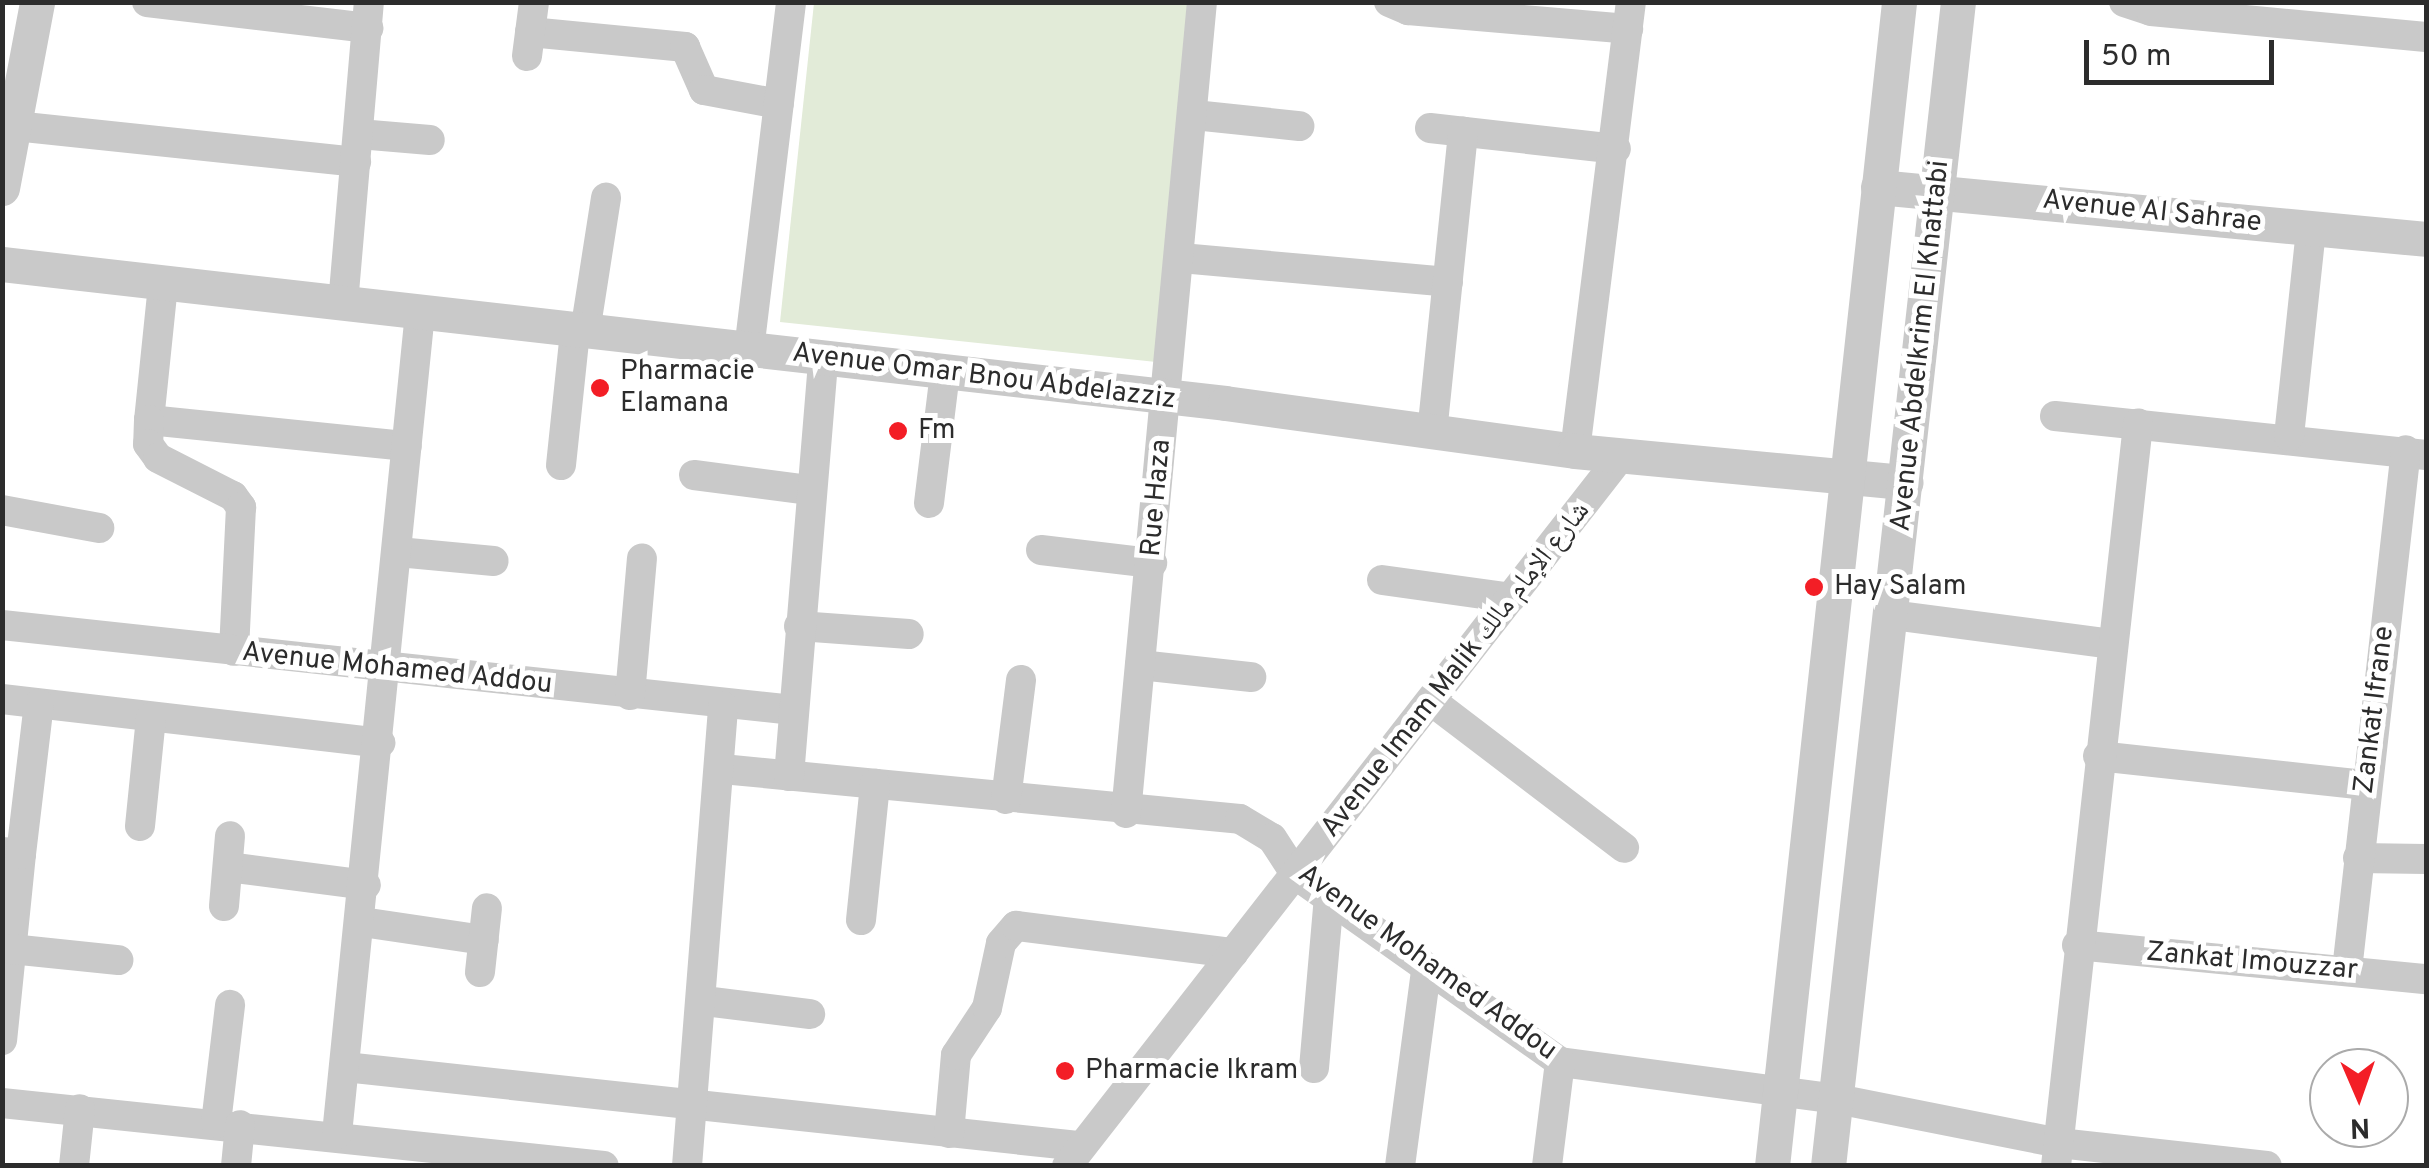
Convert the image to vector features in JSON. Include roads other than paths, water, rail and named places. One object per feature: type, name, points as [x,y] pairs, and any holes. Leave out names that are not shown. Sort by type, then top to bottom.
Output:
[{"type":"street","points":[[2,188],[16,126],[12,87],[37,2]]},
{"type":"street","points":[[148,2],[368,15],[343,304]]},
{"type":"street","points":[[749,350],[791,2]]},
{"type":"street","name":"Rue Haza","points":[[1126,813],[1202,2]]},
{"type":"street","points":[[1389,2],[1408,10],[1629,16],[1616,149],[1576,451]]},
{"type":"street","points":[[1772,1166],[1898,2]]},
{"type":"street","name":"Avenue Abdelkrim El Khattabi","points":[[1828,1166],[1958,2]]},
{"type":"street","points":[[2138,7],[2326,14],[2426,38]]},
{"type":"street","points":[[530,30],[686,47],[704,90],[779,104]]},
{"type":"street","points":[[1194,116],[1299,126]]},
{"type":"street","points":[[16,126],[357,148],[430,140]]},
{"type":"street","points":[[1430,128],[1616,149]]},
{"type":"street","points":[[1432,433],[1463,132]]},
{"type":"street","name":"Avenue Al Sahrae","points":[[1878,187],[2426,237]]},
{"type":"street","points":[[562,465],[580,332],[606,198]]},
{"type":"street","points":[[2288,436],[2311,229]]},
{"type":"street","points":[[1180,258],[1448,282]]},
{"type":"street","name":"Avenue Omar Bnou Abdelazziz","points":[[2,264],[1165,398],[1576,451],[1906,482]]},
{"type":"street","points":[[163,285],[148,444],[158,458],[233,496],[241,507],[234,651]]},
{"type":"street","points":[[338,1134],[388,668],[420,312]]},
{"type":"street","points":[[789,776],[823,358]]},
{"type":"street","points":[[930,503],[945,372]]},
{"type":"street","points":[[2054,416],[2288,436],[2416,452]]},
{"type":"street","points":[[149,420],[407,446]]},
{"type":"street","points":[[2057,1154],[2077,945],[2138,424]]},
{"type":"street","name":"Zankat Ifrane","points":[[2347,970],[2366,785],[2416,452]]},
{"type":"street","name":"Avenue Imam Malik شارع الإمام مالك","points":[[1072,1156],[1434,703],[1510,598],[1622,456]]},
{"type":"street","points":[[694,475],[810,490]]},
{"type":"street","points":[[2,510],[99,528]]},
{"type":"street","points":[[1041,550],[1152,563]]},
{"type":"street","points":[[398,552],[494,561]]},
{"type":"street","points":[[630,695],[642,559]]},
{"type":"street","points":[[1382,580],[1510,598]]},
{"type":"street","points":[[1892,615],[2111,644]]},
{"type":"street","name":"Avenue Mohamed Addou","points":[[2,625],[723,706],[793,710]]},
{"type":"street","points":[[799,626],[910,634]]},
{"type":"street","points":[[1140,665],[1251,678]]},
{"type":"street","points":[[1006,799],[1021,680]]},
{"type":"street","points":[[2,700],[380,743]]},
{"type":"street","points":[[1434,703],[1624,848]]},
{"type":"street","points":[[2,1040],[12,948],[12,853],[40,704]]},
{"type":"street","points":[[687,1166],[704,1001],[722,770],[723,706]]},
{"type":"street","points":[[140,826],[152,718]]},
{"type":"street","points":[[2098,756],[2366,785]]},
{"type":"street","name":"Avenue Mohamed Addou","points":[[722,770],[1256,824],[1296,874],[1560,1062],[1837,1099],[2057,1154],[2267,1166]]},
{"type":"street","points":[[861,920],[875,784]]},
{"type":"street","points":[[224,906],[229,852],[366,885]]},
{"type":"street","points":[[2358,858],[2426,858]]},
{"type":"street","points":[[1314,1068],[1329,898]]},
{"type":"street","points":[[480,972],[488,908]]},
{"type":"street","points":[[362,922],[484,940]]},
{"type":"street","points":[[949,1133],[956,1056],[987,1008],[1001,943],[1016,926],[1233,953]]},
{"type":"street","name":"Zankat Imouzzar","points":[[2077,945],[2426,979]]},
{"type":"street","points":[[12,948],[118,960]]},
{"type":"street","points":[[1400,1166],[1426,970]]},
{"type":"street","points":[[704,1001],[810,1014]]},
{"type":"street","points":[[230,1005],[228,1124],[236,1166]]},
{"type":"street","points":[[1547,1166],[1560,1062]]},
{"type":"street","points":[[344,1067],[949,1133],[1072,1156]]},
{"type":"street","points":[[2,1103],[338,1134],[506,1160],[604,1166]]},
{"type":"street","points":[[74,1166],[80,1109]]},
{"type":"place","name":"Pharmacie Elamana","points":[[600,388]]},
{"type":"place","name":"Fm","points":[[898,431]]},
{"type":"place","name":"Hay Salam","points":[[1814,587]]},
{"type":"place","name":"Pharmacie Ikram","points":[[1065,1071]]}]
